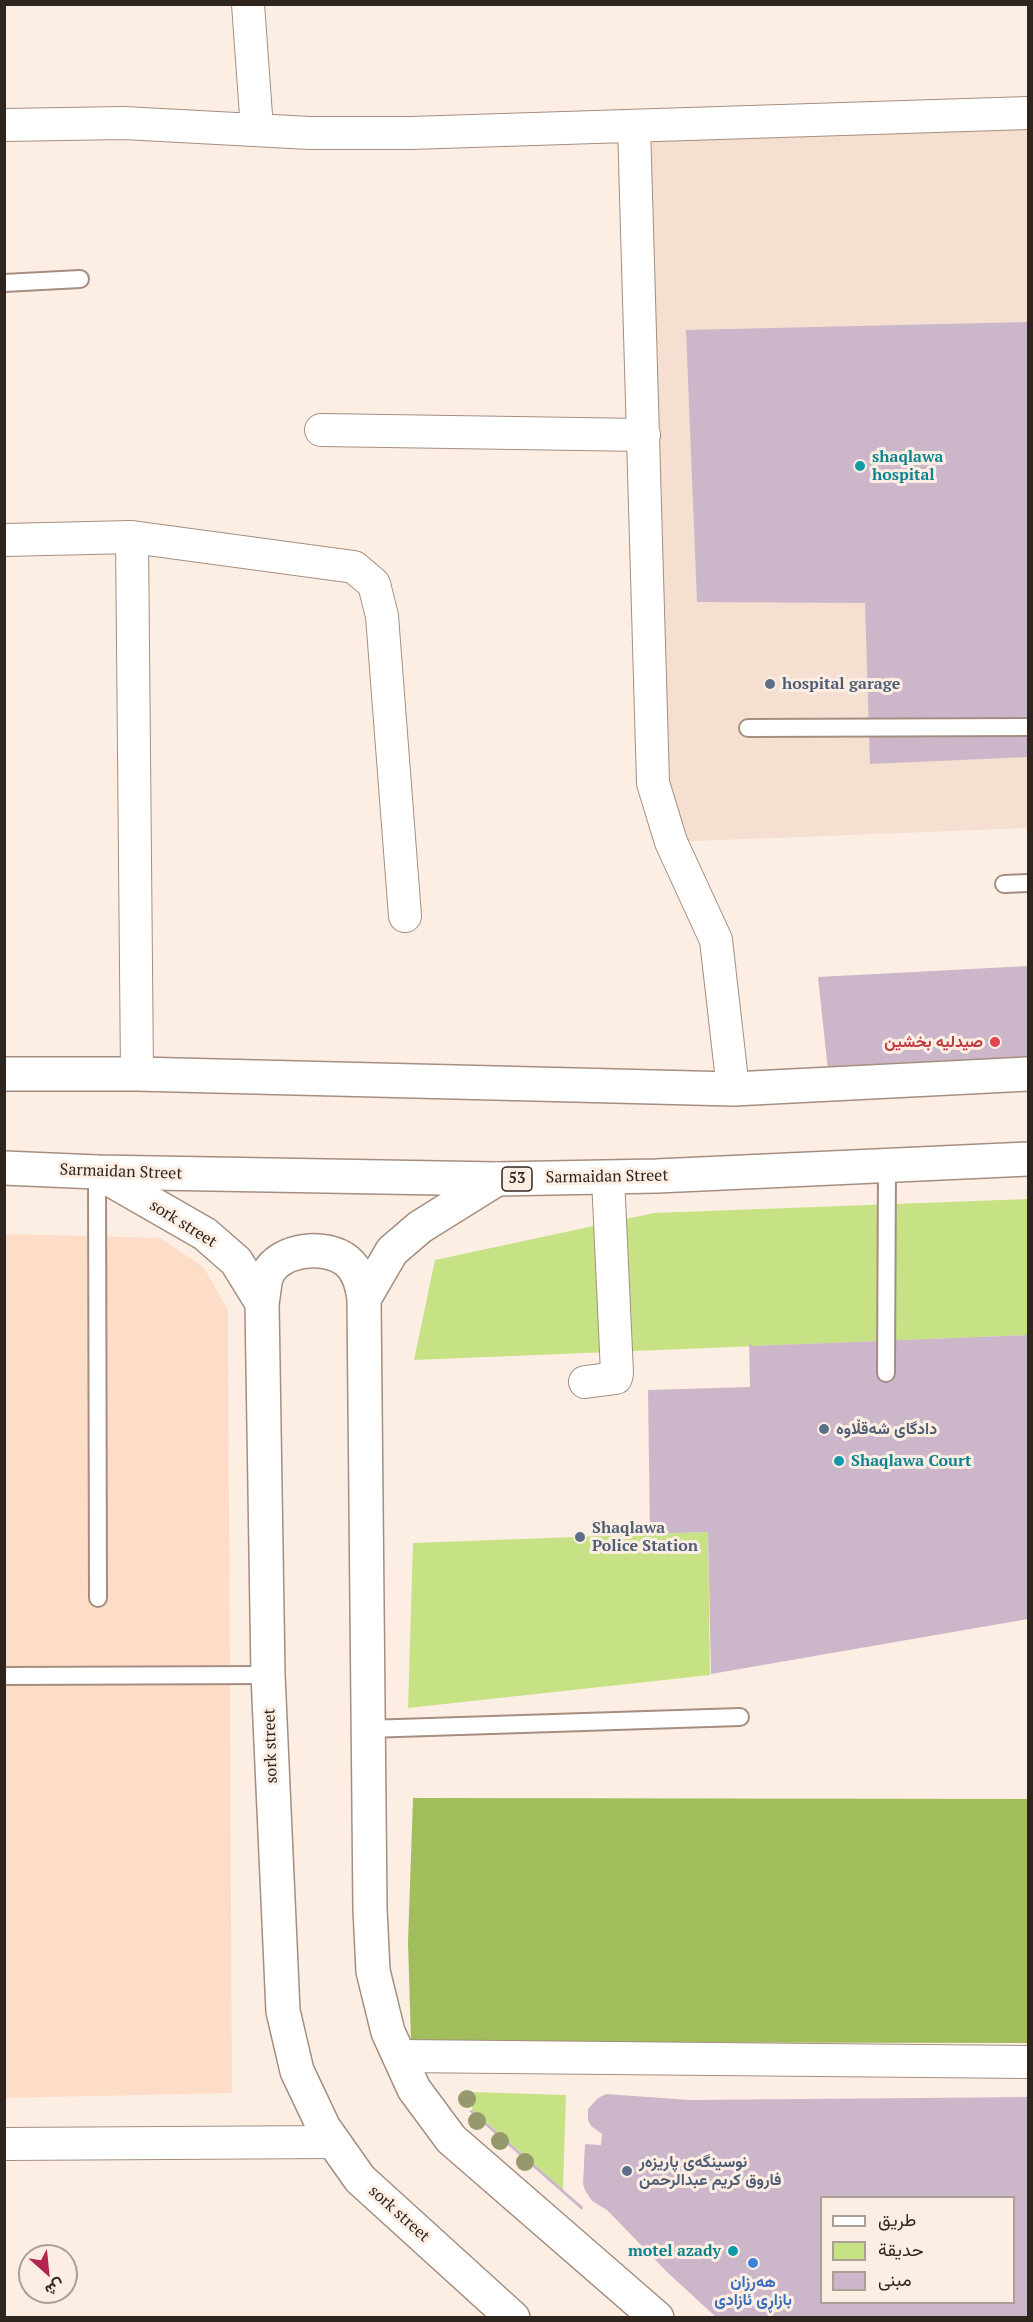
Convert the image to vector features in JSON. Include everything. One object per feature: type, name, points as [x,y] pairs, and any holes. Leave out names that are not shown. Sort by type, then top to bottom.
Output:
[{"type":"street","points":[[248,4],[257,129]]},
{"type":"street","points":[[4,125],[124,123],[310,133],[410,133],[1029,113]]},
{"type":"street","points":[[634,126],[653,783],[670,842],[716,940],[733,1089]]},
{"type":"street","points":[[321,430],[644,435]]},
{"type":"street","points":[[132,537],[137,1074]]},
{"type":"street","points":[[4,540],[132,537],[354,567],[374,584],[382,616],[405,916]]},
{"type":"street","points":[[4,1074],[137,1074],[733,1089],[1029,1074]]},
{"type":"street","name":"Sarmaidan Street","points":[[4,1168],[97,1172],[497,1179],[608,1178],[1029,1159]]},
{"type":"street","name":"sork street","points":[[97,1172],[205,1233],[236,1261],[262,1303],[268,1675],[283,2011],[297,2071],[324,2128],[360,2178],[513,2318]]},
{"type":"street","points":[[585,1382],[610,1380],[616,1378],[617,1373],[608,1178]]},
{"type":"street","points":[[364,1299],[392,1251],[420,1227],[497,1179]]},
{"type":"street","points":[[262,1303],[267,1275],[278,1262],[296,1253],[315,1250],[333,1254],[347,1262],[362,1281],[367,1729],[373,1971],[388,2032],[414,2089],[452,2139],[657,2318]]},
{"type":"street","points":[[399,2056],[1029,2062]]},
{"type":"street","points":[[4,2144],[334,2142]]},
{"type":"lane","points":[[4,283],[80,279]]},
{"type":"lane","points":[[748,728],[1029,727]]},
{"type":"lane","points":[[1004,884],[1029,883]]},
{"type":"lane","points":[[886,1373],[887,1166]]},
{"type":"lane","points":[[97,1172],[98,1598]]},
{"type":"lane","points":[[4,1676],[268,1675]]},
{"type":"lane","points":[[367,1729],[740,1717]]},
{"type":"shaded area","points":[[1028,113],[1028,828],[671,842],[634,126]]},
{"type":"shaded area","points":[[5,1234],[161,1238],[204,1268],[228,1310],[232,2093],[5,2098]]},
{"type":"green space","points":[[1028,1199],[1028,1335],[414,1360],[435,1260],[654,1213]]},
{"type":"green space","points":[[708,1532],[710,1675],[408,1708],[413,1543]]},
{"type":"green space","points":[[413,1798],[1028,1799],[1028,2043],[411,2042],[408,1942]]},
{"type":"green space","points":[[471,2092],[566,2095],[563,2190],[472,2110]]},
{"type":"building","name":"shaqlawa hospital","points":[[1028,322],[1028,757],[870,764],[865,603],[697,602],[686,330]]},
{"type":"building","points":[[1028,966],[1028,1070],[829,1080],[818,977]]},
{"type":"building","name":"Shaqlawa Court","points":[[1028,1335],[1028,1619],[711,1674],[708,1532],[650,1534],[648,1390],[750,1387],[749,1342],[752,1346]]},
{"type":"building","points":[[606,2094],[690,2100],[1028,2097],[1028,2318],[717,2318],[667,2272],[607,2210],[592,2201],[585,2190],[583,2184],[585,2144],[601,2145],[602,2134],[591,2126],[588,2120],[588,2109],[598,2098]]},
{"type":"building","points":[[472,2110],[583,2207],[582,2210],[469,2111]]},
{"type":"place","name":"shaqlawa hospital","points":[[860,466]]},
{"type":"place","name":"hospital garage","points":[[770,684]]},
{"type":"place","name":"صیدلیە بخشین","points":[[995,1042]]},
{"type":"place","name":"دادگای شەقڵاوە","points":[[824,1429]]},
{"type":"place","name":"Shaqlawa Court","points":[[839,1461]]},
{"type":"place","name":"Shaqlawa Police Station","points":[[580,1537]]},
{"type":"place","name":"نوسينگه‌ی پاریزه‌ر فاروق كريم عبدالرحمن","points":[[627,2171]]},
{"type":"place","name":"motel azady","points":[[733,2251]]},
{"type":"place","name":"ھەرزان بازاڕی ئازادی","points":[[753,2263]]}]
